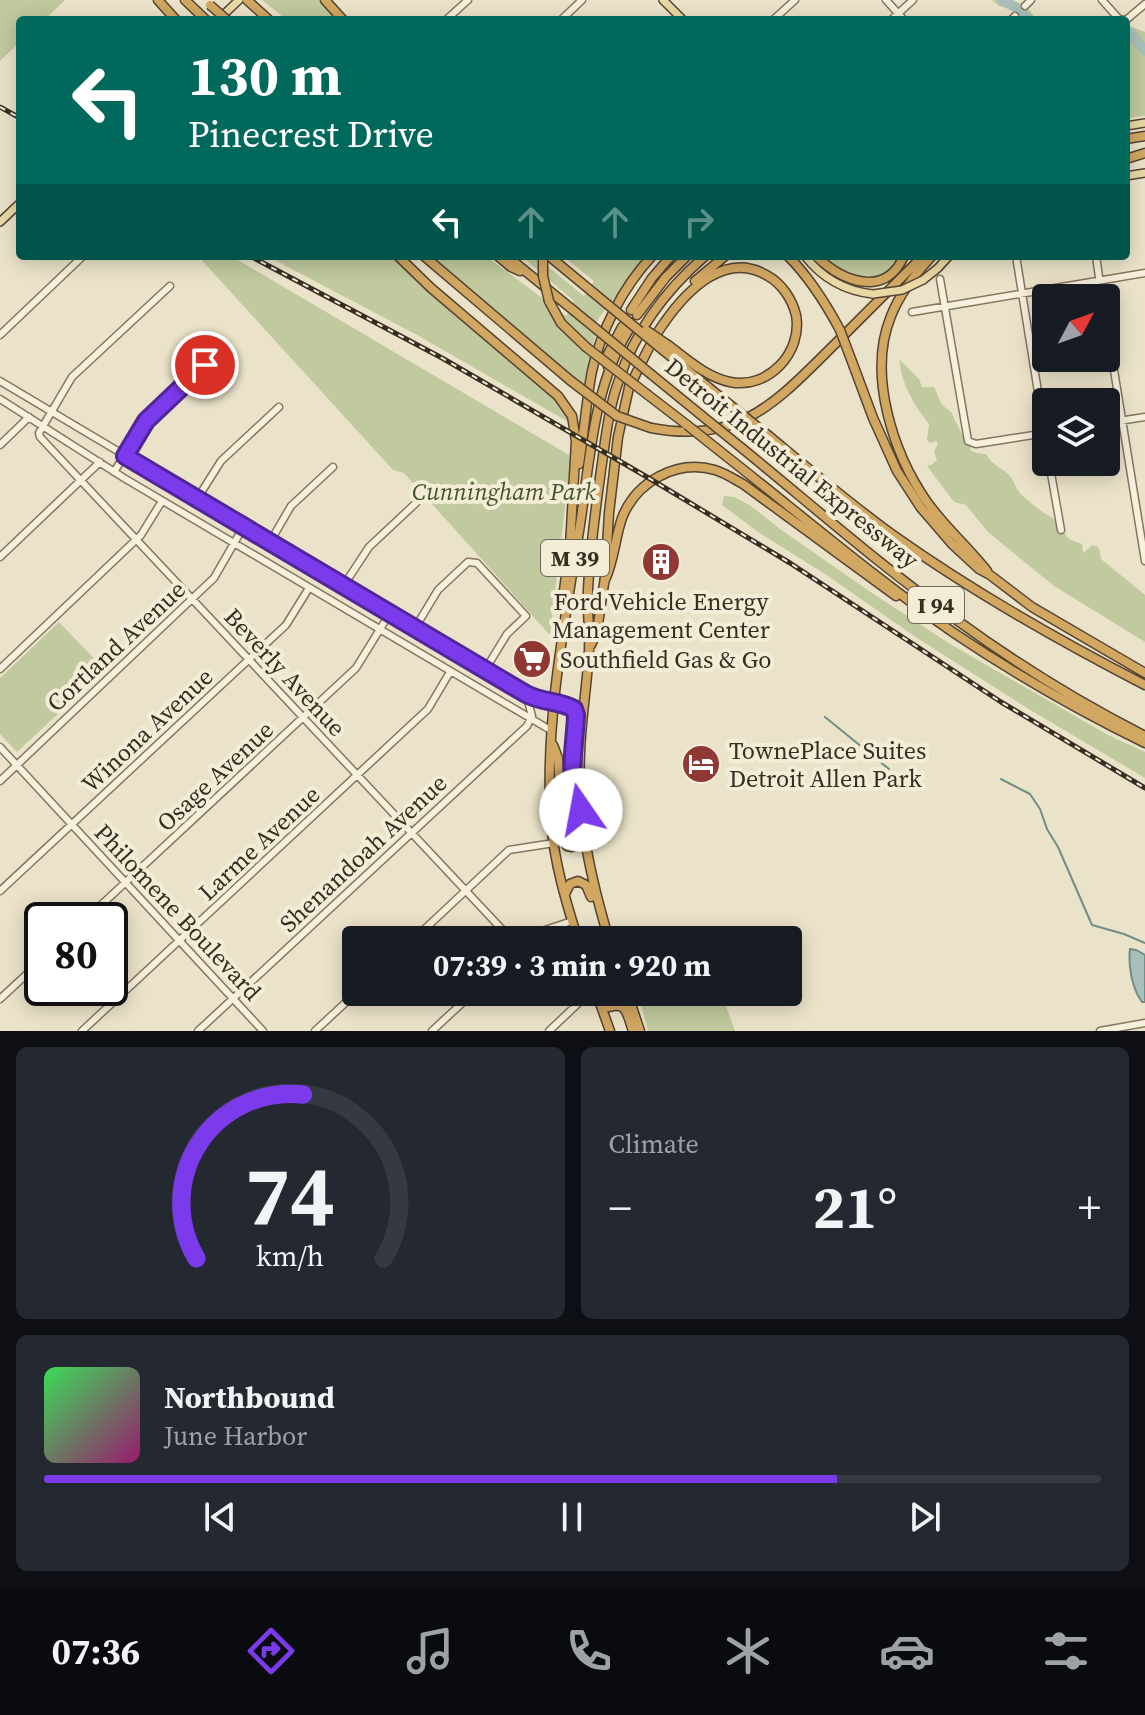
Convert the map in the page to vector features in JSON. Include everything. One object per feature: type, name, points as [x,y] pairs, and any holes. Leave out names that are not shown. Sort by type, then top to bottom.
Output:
[{"type":"highway","points":[[158,0],[172,16]]},
{"type":"highway","points":[[185,0],[202,16]]},
{"type":"highway","points":[[247,0],[265,16]]},
{"type":"highway","points":[[325,0],[339,16]]},
{"type":"highway","points":[[208,2],[223,16]]},
{"type":"highway","points":[[402,260],[547,386],[565,403],[572,416],[575,430],[573,505],[556,653],[558,663]]},
{"type":"highway","points":[[429,260],[617,416],[651,428],[679,432],[728,426],[761,411],[791,388],[919,260]]},
{"type":"highway","points":[[503,260],[531,275]]},
{"type":"highway","name":"Detroit Industrial Expressway","points":[[512,260],[895,574],[957,621],[1070,695],[1145,736]]},
{"type":"highway","points":[[545,260],[545,292],[568,332],[953,632]]},
{"type":"highway","name":"Detroit Industrial Expressway","points":[[551,260],[607,304],[624,325],[666,348],[729,404],[892,534],[1050,634],[1145,685]]},
{"type":"highway","points":[[573,505],[589,388],[599,348],[631,281],[649,260]]},
{"type":"highway","points":[[668,260],[652,278],[634,313],[683,260]]},
{"type":"highway","name":"M 39","points":[[603,926],[584,836],[580,739],[589,648],[588,591],[608,418],[619,379],[651,315],[672,287],[701,260]]},
{"type":"highway","points":[[589,648],[597,631],[605,580],[615,461],[632,377],[661,321],[684,291],[720,260]]},
{"type":"highway","points":[[784,260],[831,314]]},
{"type":"highway","points":[[792,260],[812,282],[840,330],[887,451],[921,508],[979,569],[1032,607],[1145,673]]},
{"type":"highway","points":[[820,260],[843,277],[866,282],[890,275],[902,260]]},
{"type":"highway","points":[[928,260],[898,300],[889,319],[882,356],[884,395],[896,440],[926,500],[990,575]]},
{"type":"highway","points":[[629,387],[665,321],[686,296],[714,273],[745,267],[766,274],[776,281],[792,303],[797,327],[786,358],[778,368],[755,381],[733,383],[719,379],[666,348]]},
{"type":"highway","name":"M 39","points":[[574,926],[554,843],[550,807],[558,663],[597,415],[608,371],[608,354],[624,325]]},
{"type":"highway","points":[[605,580],[622,518],[634,497],[648,483],[670,471],[706,468],[743,484],[932,621],[1044,689],[1145,743]]},
{"type":"highway","points":[[555,703],[571,707],[576,715],[573,783],[581,810]]},
{"type":"highway","points":[[552,736],[558,758],[563,840],[567,846],[575,847],[584,836]]},
{"type":"highway","points":[[565,895],[574,881],[586,885],[602,926]]},
{"type":"highway","points":[[603,1009],[617,1005],[625,1008],[633,1031]]},
{"type":"highway","points":[[602,1006],[610,1031]]},
{"type":"highway","points":[[632,1006],[640,1031]]},
{"type":"main road","points":[[222,16],[239,0]]},
{"type":"main road","points":[[0,222],[16,207]]},
{"type":"main road","points":[[809,260],[836,283],[873,294],[902,290],[923,280],[945,260]]},
{"type":"street","points":[[450,16],[468,0]]},
{"type":"street","points":[[565,16],[582,0]]},
{"type":"street","points":[[777,16],[795,0]]},
{"type":"street","points":[[886,0],[898,14]]},
{"type":"street","points":[[896,16],[913,0]]},
{"type":"street","points":[[1102,0],[1116,16]]},
{"type":"street","points":[[0,335],[79,260]]},
{"type":"street","points":[[1017,260],[1038,388]]},
{"type":"street","points":[[1096,260],[1100,284]]},
{"type":"street","points":[[912,312],[1145,273]]},
{"type":"street","points":[[940,279],[969,443],[1032,438]]},
{"type":"street","points":[[43,426],[72,377],[170,286]]},
{"type":"street","points":[[114,472],[146,421],[224,347]]},
{"type":"street","points":[[1115,372],[1145,561]]},
{"type":"street","points":[[0,381],[526,694],[555,703]]},
{"type":"street","points":[[0,399],[162,501],[532,720],[552,736]]},
{"type":"street","points":[[197,499],[221,461],[279,407]]},
{"type":"street","points":[[0,445],[29,417]]},
{"type":"street","points":[[1120,421],[1145,417]]},
{"type":"street","name":"Beverly Avenue","points":[[43,426],[40,437],[80,481],[499,926]]},
{"type":"street","points":[[0,557],[100,462]]},
{"type":"street","points":[[270,542],[291,506],[333,467]]},
{"type":"street","points":[[1051,476],[1061,530]]},
{"type":"street","points":[[0,669],[141,535],[162,501]]},
{"type":"street","points":[[344,585],[369,547],[416,503]]},
{"type":"street","name":"Cortland Avenue","points":[[0,781],[214,578],[244,526]]},
{"type":"street","points":[[415,628],[438,590],[468,562],[475,561],[526,616],[507,634],[485,670]]},
{"type":"street","name":"Winona Avenue","points":[[0,891],[286,625],[309,588]]},
{"type":"street","name":"Osage Avenue","points":[[104,902],[360,664],[390,613]]},
{"type":"street","name":"Larme Avenue","points":[[82,1031],[428,709],[450,672]]},
{"type":"street","points":[[526,694],[532,708],[532,720]]},
{"type":"street","name":"Shenandoah Avenue","points":[[198,1031],[532,720]]},
{"type":"street","name":"Philomene Boulevard","points":[[0,747],[263,1031]]},
{"type":"street","points":[[428,926],[509,850],[554,843]]},
{"type":"street","points":[[557,926],[572,921]]},
{"type":"street","points":[[0,999],[24,977]]},
{"type":"street","points":[[315,1031],[342,1006]]},
{"type":"street","points":[[432,1031],[459,1006]]},
{"type":"street","points":[[549,1031],[575,1006]]},
{"type":"street","points":[[1100,1031],[1145,1023]]},
{"type":"green space","points":[[0,0],[65,0],[48,16],[16,16],[16,46],[0,61]]},
{"type":"green space","points":[[262,0],[319,0],[334,16],[282,16]]},
{"type":"green space","points":[[992,0],[1018,2],[1033,16],[1018,16],[1012,9],[999,6]]},
{"type":"green space","points":[[1130,26],[1145,32],[1145,116],[1130,118]]},
{"type":"green space","name":"Cunningham Park","points":[[202,260],[238,260],[569,455],[550,635],[404,473],[393,470]]},
{"type":"green space","points":[[275,260],[397,260],[437,299],[555,399],[570,423],[419,336]]},
{"type":"green space","points":[[435,260],[491,260],[566,316],[574,301],[526,260],[540,260],[584,296],[594,281],[568,260],[645,260],[598,319],[584,385]]},
{"type":"green space","points":[[826,260],[897,260],[883,273],[873,276],[841,269]]},
{"type":"green space","points":[[899,359],[919,379],[922,387],[934,387],[970,450],[986,454],[1008,474],[1023,496],[1053,518],[1069,539],[1082,544],[1083,553],[1093,545],[1099,548],[1101,559],[1145,595],[1145,642],[1054,586],[988,532],[966,505],[954,502],[927,466],[937,460],[934,452],[938,444],[927,440],[929,424],[909,394]]},
{"type":"green space","points":[[724,496],[734,497],[751,506],[869,591],[950,644],[1108,735],[1145,752],[1145,778],[1027,708],[758,532],[722,505]]},
{"type":"green space","points":[[59,622],[105,670],[17,752],[0,734],[0,678]]},
{"type":"green space","points":[[641,1006],[726,1006],[735,1031],[648,1031]]},
{"type":"water","points":[[1130,949],[1145,955],[1145,1002],[1142,1002],[1133,984]]},
{"type":"waterway","points":[[1002,0],[1025,16]]},
{"type":"waterway","points":[[1130,33],[1145,51]]},
{"type":"waterway","points":[[825,717],[889,769]]},
{"type":"waterway","points":[[1001,779],[1030,794],[1040,809],[1092,925],[1145,943]]},
{"type":"railway","points":[[0,107],[16,116]]},
{"type":"railway","points":[[258,260],[442,358],[647,477],[790,563],[1001,702],[1145,788]]},
{"type":"place","name":"Ford Vehicle Energy Management Center","points":[[661,562]]},
{"type":"place","name":"Southfield Gas & Go","points":[[532,659]]},
{"type":"place","name":"TownePlace Suites Detroit Allen Park","points":[[701,764]]},
{"type":"route","points":[[205,365],[146,421],[125,456],[526,694],[574,709],[573,783],[581,810]]}]
